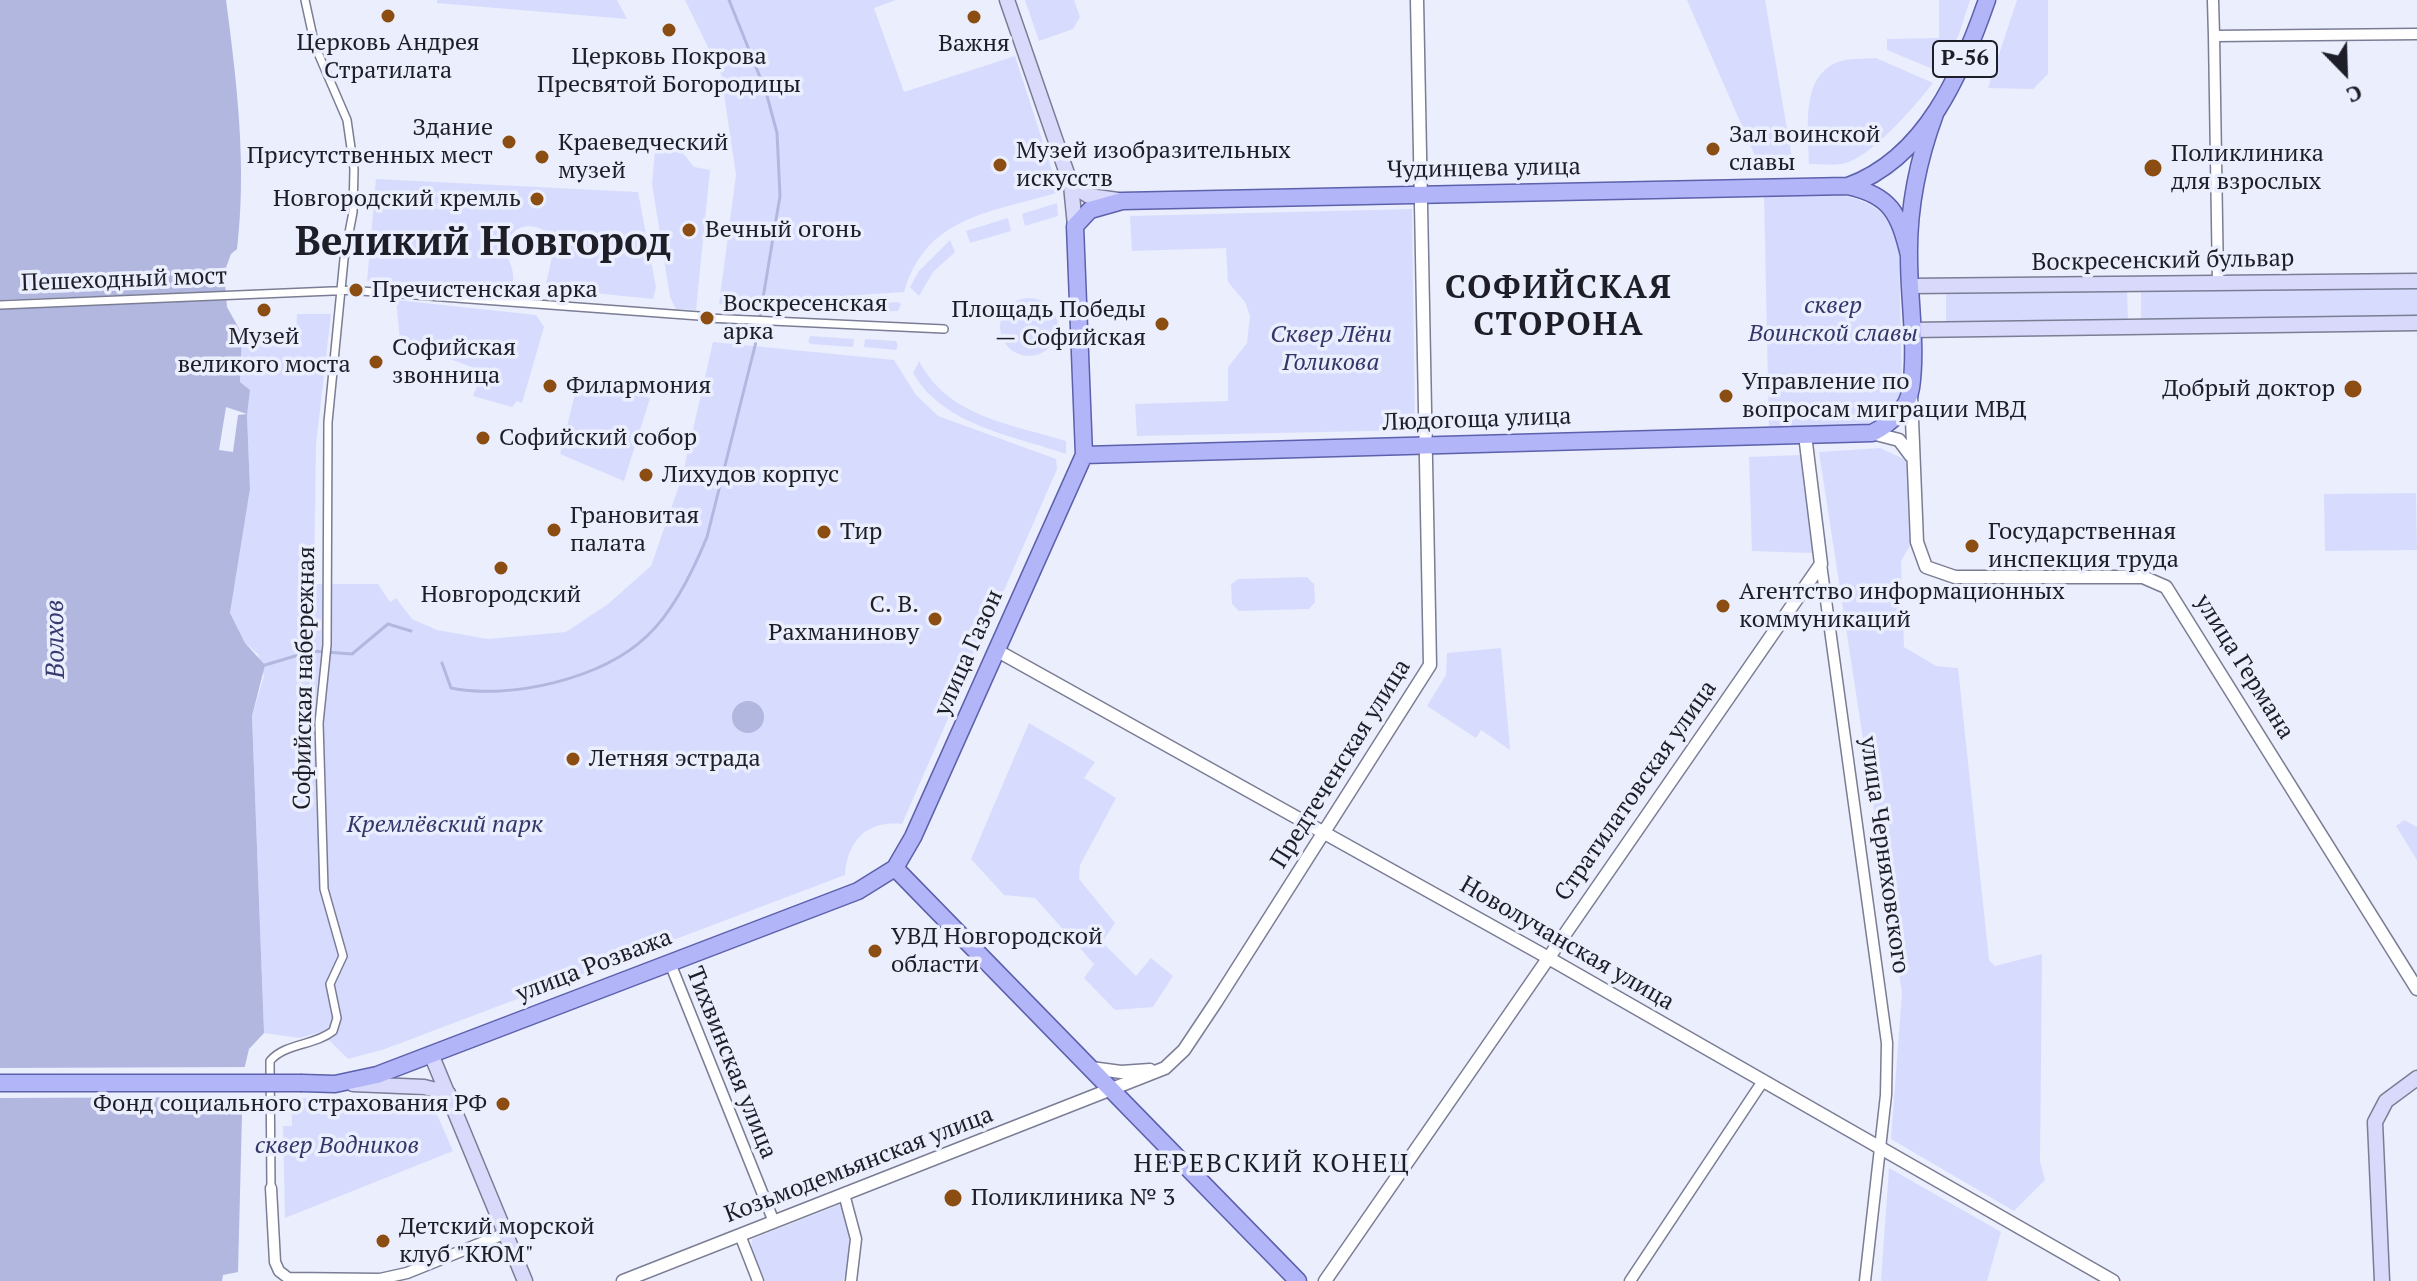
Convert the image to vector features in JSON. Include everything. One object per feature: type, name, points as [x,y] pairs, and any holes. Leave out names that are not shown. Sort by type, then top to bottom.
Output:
[{"type":"main road","points":[[1007,0],[1071,185],[1084,455]]},
{"type":"main road","name":"Р-56","points":[[1935,114],[1961,69],[1987,0]]},
{"type":"main road","points":[[1872,433],[1896,417],[1911,390],[1909,255],[1915,184],[1921,152],[1935,114]]},
{"type":"main road","name":"Чудинцева улица","points":[[1847,186],[1886,166],[1935,114]]},
{"type":"main road","name":"Чудинцева улица","points":[[1071,185],[1089,196],[1122,201],[1847,186],[1872,192],[1893,209],[1909,255]]},
{"type":"main road","name":"Чудинцева улица","points":[[1075,226],[1090,210],[1122,201]]},
{"type":"main road","name":"Воскресенский бульвар","points":[[1910,286],[2417,281]]},
{"type":"main road","points":[[1911,330],[2417,323]]},
{"type":"main road","name":"Людогоща улица","points":[[1084,455],[1872,433]]},
{"type":"main road","name":"улица Газон","points":[[895,868],[907,850],[1084,455]]},
{"type":"main road","points":[[895,868],[1298,1281]]},
{"type":"main road","name":"улица Розважа","points":[[0,1083],[335,1084],[377,1075],[858,891],[895,868]]},
{"type":"main road","points":[[431,1054],[525,1281]]},
{"type":"main road","points":[[2382,1281],[2375,1122],[2386,1101],[2417,1078]]},
{"type":"main road","points":[[335,1084],[424,1087],[448,1093]]},
{"type":"street","name":"Софийская набережная","points":[[305,0],[315,46],[339,96],[351,136],[353,212],[340,290],[328,422],[327,645],[319,723],[324,889],[343,956],[330,984],[336,1026],[323,1039],[282,1050],[270,1061],[275,1262],[279,1271],[288,1278],[380,1279],[407,1273],[506,1233]]},
{"type":"street","name":"Предтеченская улица","points":[[1112,1090],[1165,1068],[1192,1038],[1430,665],[1417,0]]},
{"type":"street","points":[[2213,0],[2218,283]]},
{"type":"street","points":[[2214,36],[2417,34]]},
{"type":"street","name":"Пешеходный мост","points":[[0,305],[358,290],[731,320],[944,329]]},
{"type":"street","points":[[1911,390],[1913,460]]},
{"type":"street","name":"Людогоща улица","points":[[1872,433],[1899,440],[1913,460]]},
{"type":"street","name":"улица Черняховского","points":[[1805,435],[1887,1043],[1880,1150],[1865,1281]]},
{"type":"street","name":"улица Германа","points":[[1913,460],[1917,542],[1923,563],[1935,573],[1965,577],[2135,577],[2150,578],[2166,587],[2417,989]]},
{"type":"street","name":"Стратилатовская улица","points":[[1325,1281],[1546,957],[1821,564]]},
{"type":"street","name":"Новолучанская улица","points":[[996,650],[1546,957],[2113,1281]]},
{"type":"street","name":"Тихвинская улица","points":[[670,963],[774,1222]]},
{"type":"street","points":[[1091,1068],[1121,1072],[1165,1068]]},
{"type":"street","points":[[1630,1281],[1763,1081]]},
{"type":"street","name":"Козьмодемьянская улица","points":[[623,1281],[1112,1090]]},
{"type":"street","points":[[844,1194],[856,1239],[851,1281]]},
{"type":"street","points":[[740,1235],[758,1281]]},
{"type":"green space","points":[[437,0],[617,0],[627,19],[437,3]]},
{"type":"green space","points":[[685,0],[896,0],[874,8],[904,92],[1015,56],[1059,192],[986,213],[945,232],[928,247],[914,266],[904,292],[719,304],[736,175],[721,74]]},
{"type":"green space","points":[[1025,0],[1074,0],[1080,17],[1073,29],[1039,41]]},
{"type":"green space","points":[[1687,0],[1765,0],[1793,164],[1759,165]]},
{"type":"green space","points":[[1939,0],[1970,0],[1959,34],[1940,72],[1887,50],[1887,39],[1939,38]]},
{"type":"green space","points":[[2017,0],[2048,0],[2048,74],[2033,89],[1988,88]]},
{"type":"green space","points":[[1876,58],[1933,83],[1893,128],[1857,158],[1842,164],[1809,164],[1809,106],[1817,80],[1826,69],[1838,62]]},
{"type":"green space","points":[[655,150],[682,152],[694,167],[710,170],[696,310],[676,309],[670,297],[652,184]]},
{"type":"green space","points":[[376,179],[638,192],[656,287],[653,299],[545,288],[555,244],[544,230],[528,226],[514,232],[509,239],[507,254],[513,285],[367,281]]},
{"type":"green space","name":"сквер Воинской славы","points":[[1764,195],[1846,196],[1880,212],[1892,227],[1899,249],[1902,391],[1891,412],[1867,427],[1769,431]]},
{"type":"green space","points":[[1057,203],[1058,216],[1025,226],[1022,214]]},
{"type":"green space","name":"Сквер Лёни Голикова","points":[[1412,209],[1415,430],[1137,436],[1135,404],[1228,401],[1228,367],[1247,343],[1250,316],[1245,302],[1228,282],[1226,248],[1132,251],[1130,216]]},
{"type":"green space","points":[[1008,218],[1011,231],[970,243],[966,231]]},
{"type":"green space","points":[[950,240],[955,252],[933,272],[919,296],[910,287],[919,271]]},
{"type":"green space","points":[[2417,284],[2417,319],[2141,323],[2141,287]]},
{"type":"green space","points":[[2127,287],[2128,323],[1946,325],[1946,289]]},
{"type":"green space","points":[[1029,298],[1050,306],[1058,327],[1050,348],[1029,356],[1008,348],[1000,327],[1008,306]]},
{"type":"green space","points":[[396,300],[536,315],[544,327],[522,403],[517,401],[512,407],[473,396],[483,371],[400,341]]},
{"type":"green space","points":[[868,304],[901,304],[898,311],[868,312]]},
{"type":"green space","points":[[857,305],[857,311],[811,313],[809,310]]},
{"type":"green space","name":"Кремлёвский парк","points":[[297,314],[331,314],[316,444],[314,584],[378,584],[390,602],[396,598],[412,619],[437,630],[488,639],[566,632],[608,604],[651,566],[682,477],[713,342],[894,360],[916,395],[938,416],[1056,459],[1057,469],[902,824],[879,826],[861,835],[850,852],[845,875],[385,1049],[348,1059],[321,1032],[300,1038],[264,1033],[252,716],[264,676],[258,654],[245,643],[230,613],[250,489],[247,416],[250,390],[240,382],[242,334],[296,334]]},
{"type":"green space","points":[[810,336],[854,339],[853,347],[811,344],[808,342]]},
{"type":"green space","points":[[865,339],[896,341],[898,346],[896,350],[864,347]]},
{"type":"green space","points":[[919,361],[931,380],[946,395],[983,416],[1066,441],[1066,454],[981,426],[942,405],[926,391],[913,373]]},
{"type":"green space","points":[[578,382],[650,398],[624,481],[560,454]]},
{"type":"green space","points":[[1880,448],[1906,460],[1911,471],[1912,542],[1901,561],[1904,647],[1936,666],[1958,668],[1989,960],[1995,966],[2042,954],[2040,1162],[2045,1180],[2014,1211],[1891,1139],[1902,993],[1819,452]]},
{"type":"green space","points":[[1801,455],[1813,553],[1752,551],[1749,457]]},
{"type":"green space","points":[[2416,493],[2417,550],[2325,551],[2324,494]]},
{"type":"green space","points":[[1307,577],[1314,584],[1315,602],[1309,609],[1239,611],[1232,604],[1231,584],[1238,579]]},
{"type":"green space","points":[[1501,648],[1510,750],[1481,730],[1476,738],[1427,706],[1446,675],[1447,653]]},
{"type":"green space","points":[[1029,723],[1095,762],[1084,778],[1116,798],[1080,865],[1079,879],[1115,923],[1102,942],[1136,976],[1151,958],[1173,976],[1153,1007],[1115,1010],[1084,978],[1094,964],[1035,898],[1004,895],[971,859]]},
{"type":"green space","points":[[2404,820],[2417,827],[2417,860],[2396,826]]},
{"type":"green space","name":"сквер Водников","points":[[291,1098],[419,1100],[436,1112],[453,1151],[285,1218],[283,1126],[292,1126]]},
{"type":"green space","points":[[1889,1168],[2001,1232],[1987,1281],[1881,1281]]},
{"type":"green space","points":[[841,1204],[850,1252],[843,1281],[765,1281],[751,1249],[752,1239]]},
{"type":"water","name":"Волхов","points":[[0,0],[226,0],[237,93],[241,187],[237,249],[231,254],[224,273],[227,307],[242,334],[240,382],[250,390],[247,416],[250,489],[230,613],[245,643],[265,665],[252,716],[264,1033],[249,1049],[243,1074],[238,1272],[223,1275],[222,1281],[0,1281]]},
{"type":"water","points":[[748,701],[759,706],[764,717],[759,728],[748,733],[737,728],[732,717],[737,706]]},
{"type":"pier","points":[[229,291],[230,300],[0,309],[0,300]]},
{"type":"pier","points":[[226,407],[247,414],[238,415],[233,452],[219,450]]},
{"type":"pier","points":[[248,1067],[246,1097],[0,1098],[0,1068]]},
{"type":"waterway","points":[[442,663],[451,688],[475,691],[527,688],[581,675],[628,651],[657,626],[682,590],[702,550],[755,346],[780,196],[777,133],[766,92],[729,0]]},
{"type":"waterway","points":[[265,665],[312,651],[352,654],[388,624],[411,631]]},
{"type":"place","name":"Церковь Андрея Стратилата","points":[[388,16]]},
{"type":"place","name":"Важня","points":[[974,17]]},
{"type":"place","name":"Церковь Покрова Пресвятой Богородицы","points":[[669,30]]},
{"type":"place","name":"Здание Присутственных мест","points":[[509,142]]},
{"type":"place","name":"Зал воинской славы","points":[[1713,149]]},
{"type":"place","name":"Краеведческий музей","points":[[542,157]]},
{"type":"place","name":"Музей изобразительных искусств","points":[[1000,165]]},
{"type":"place","name":"Поликлиника для взрослых","points":[[2153,168]]},
{"type":"place","name":"Новгородский кремль","points":[[537,199]]},
{"type":"place","name":"Вечный огонь","points":[[689,230]]},
{"type":"place","name":"Пречистенская арка","points":[[356,290]]},
{"type":"place","name":"Музей великого моста","points":[[264,310]]},
{"type":"place","name":"Воскресенская арка","points":[[707,318]]},
{"type":"place","name":"Площадь Победы — Софийская","points":[[1162,324]]},
{"type":"place","name":"Софийская звонница","points":[[376,362]]},
{"type":"place","name":"Филармония","points":[[550,386]]},
{"type":"place","name":"Добрый доктор","points":[[2353,389]]},
{"type":"place","name":"Управление по вопросам миграции МВД","points":[[1726,396]]},
{"type":"place","name":"Софийский собор","points":[[483,438]]},
{"type":"place","name":"Лихудов корпус","points":[[646,475]]},
{"type":"place","name":"Грановитая палата","points":[[554,530]]},
{"type":"place","name":"Тир","points":[[824,532]]},
{"type":"place","name":"Государственная инспекция труда","points":[[1972,546]]},
{"type":"place","name":"Новгородский","points":[[501,568]]},
{"type":"place","name":"Агентство информационных коммуникаций","points":[[1723,606]]},
{"type":"place","name":"С. В. Рахманинову","points":[[935,619]]},
{"type":"place","name":"Летняя эстрада","points":[[573,759]]},
{"type":"place","name":"УВД Новгородской области","points":[[875,951]]},
{"type":"place","name":"Фонд социального страхования РФ","points":[[503,1104]]},
{"type":"place","name":"Поликлиника № 3","points":[[953,1198]]},
{"type":"place","name":"Детский морской клуб \"КЮМ\"","points":[[383,1241]]},
{"type":"district","name":"Великий Новгород","points":[[483,244]]},
{"type":"district","name":"СОФИЙСКАЯ СТОРОНА","points":[[1559,308]]},
{"type":"district","name":"НЕРЕВСКИЙ КОНЕЦ","points":[[1272,1165]]}]
